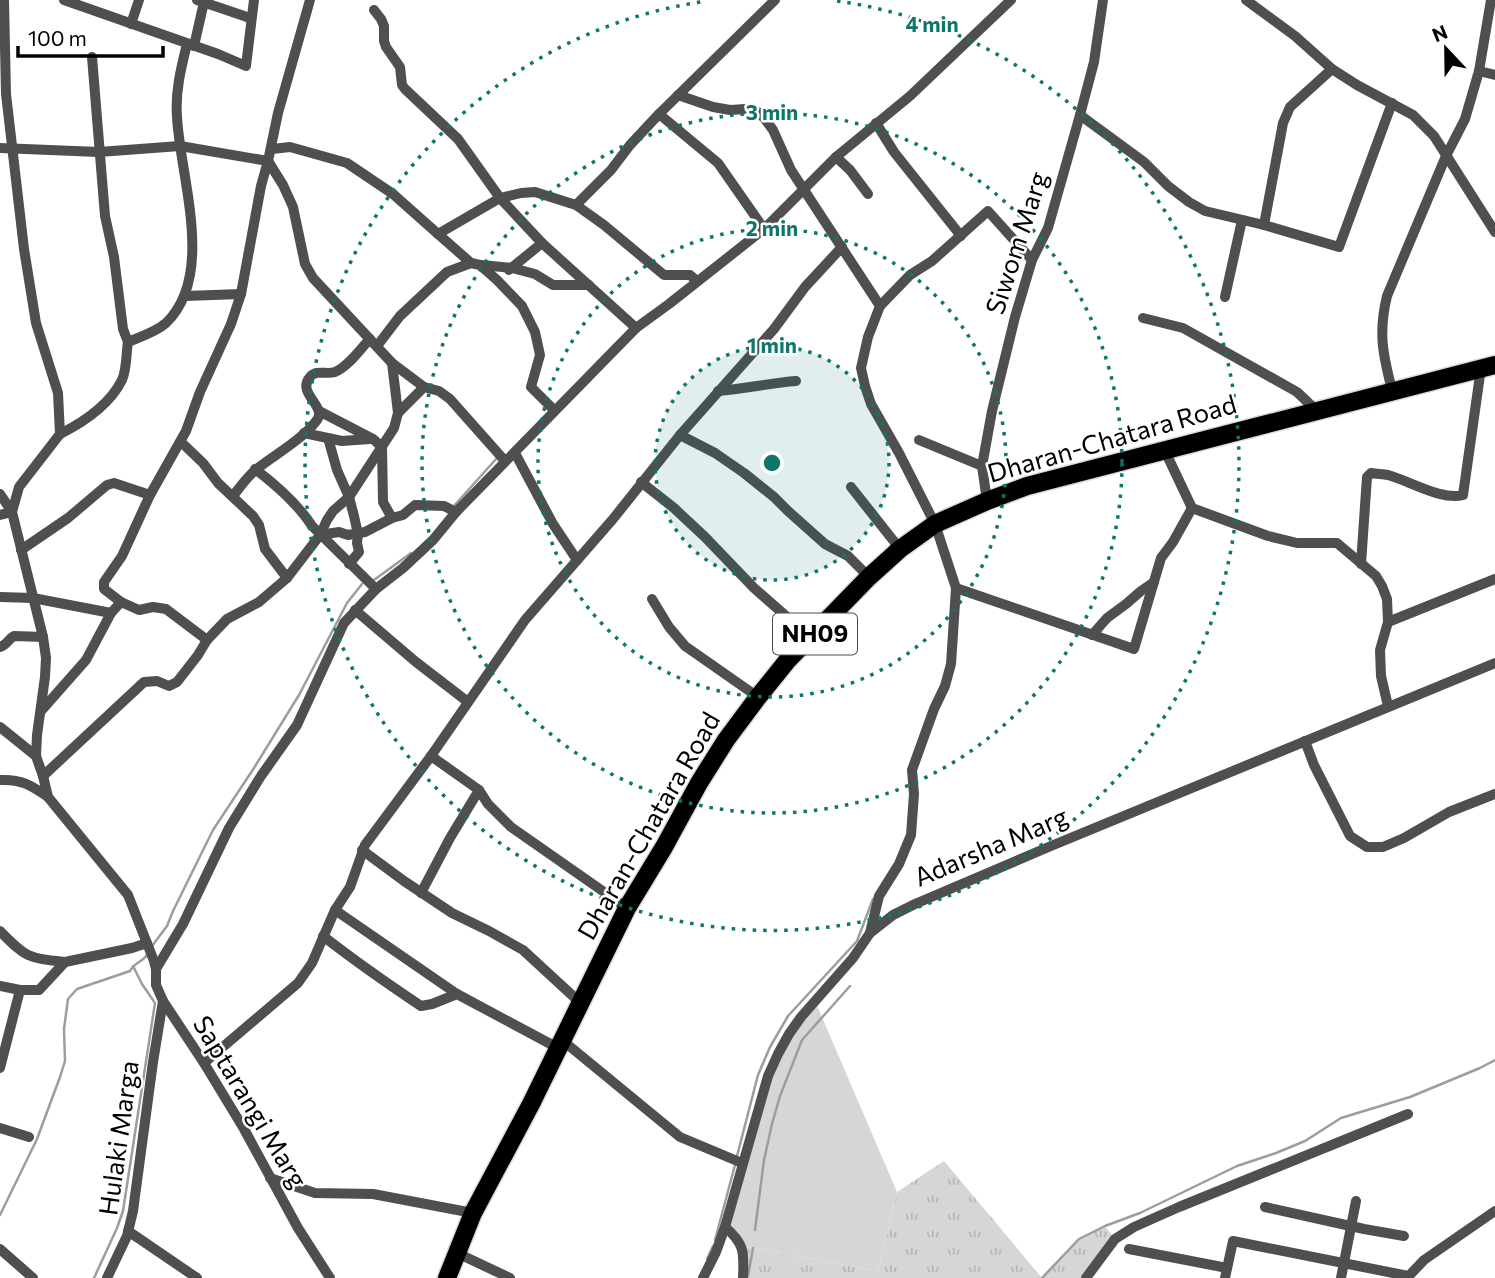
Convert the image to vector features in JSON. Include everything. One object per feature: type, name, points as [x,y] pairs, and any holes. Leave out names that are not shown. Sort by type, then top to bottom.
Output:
[{"type":"main road","name":"Dharan-Chatara Road","points":[[447,1278],[473,1213],[627,908],[726,740],[787,661],[900,549],[935,524],[1027,486],[1488,366]]},
{"type":"street","points":[[4,0],[6,148],[34,310],[43,349],[58,393],[60,434]]},
{"type":"street","points":[[64,0],[246,66],[254,0]]},
{"type":"street","points":[[131,24],[139,0]]},
{"type":"street","points":[[207,640],[166,608],[139,610],[121,602],[104,589],[104,582],[122,556],[150,495],[181,442],[200,392],[232,324],[278,113],[310,0]]},
{"type":"street","points":[[576,205],[611,170],[659,114],[775,0]]},
{"type":"street","points":[[155,965],[168,952],[229,828],[297,725],[344,624],[355,610],[433,540],[456,512],[636,328],[764,229],[836,157],[910,96],[1011,0]]},
{"type":"street","name":"Siwom Marg","points":[[987,501],[982,466],[992,411],[1032,260],[1048,228],[1080,115],[1094,62],[1103,0]]},
{"type":"street","points":[[1246,0],[1295,36],[1332,69],[1357,86],[1413,115],[1434,136],[1495,232]]},
{"type":"street","points":[[1392,390],[1381,335],[1387,296],[1446,156],[1465,119],[1479,71],[1491,0]]},
{"type":"street","points":[[128,342],[163,325],[176,312],[190,279],[191,230],[176,116],[178,81],[200,1],[250,18]]},
{"type":"street","points":[[374,10],[384,26],[384,41],[400,67],[405,89],[458,139],[500,198],[542,243],[636,328]]},
{"type":"street","points":[[12,512],[19,487],[60,434],[83,422],[112,394],[123,378],[128,342],[123,329],[114,257],[105,216],[92,57]]},
{"type":"street","points":[[1264,225],[1283,123],[1290,107],[1332,69]]},
{"type":"street","points":[[1479,71],[1495,75]]},
{"type":"street","points":[[678,95],[713,107],[758,112],[765,119],[773,130],[790,170],[880,306]]},
{"type":"street","points":[[1080,115],[1144,162],[1168,186],[1205,211],[1339,247],[1392,103]]},
{"type":"street","points":[[659,114],[718,163],[764,229]]},
{"type":"street","points":[[876,123],[894,152],[961,236]]},
{"type":"street","points":[[6,148],[99,152],[180,146],[268,161],[293,206],[305,264],[313,278],[392,363],[424,387],[439,391],[450,399],[505,461]]},
{"type":"street","points":[[272,149],[290,146],[347,163],[393,194],[438,234],[497,280],[522,306],[535,332],[540,355],[531,387],[554,410]]},
{"type":"street","points":[[836,157],[869,194]]},
{"type":"street","points":[[438,234],[500,198],[535,192],[576,205],[664,275],[690,275],[697,281]]},
{"type":"street","points":[[870,933],[878,896],[899,864],[911,835],[915,794],[912,770],[951,664],[956,588],[935,524],[864,386],[861,368],[868,337],[880,306],[910,275],[932,261],[988,211],[1032,260]]},
{"type":"street","points":[[1224,297],[1242,220]]},
{"type":"street","points":[[497,280],[542,243]]},
{"type":"street","points":[[204,1063],[298,983],[312,963],[335,910],[350,887],[362,850],[525,620],[613,519],[680,435],[774,329],[805,287],[842,247]]},
{"type":"street","points":[[378,443],[319,411],[307,390],[307,383],[311,375],[332,373],[346,365],[447,272],[476,264],[535,274],[553,285],[589,285]]},
{"type":"street","points":[[185,296],[240,294]]},
{"type":"street","points":[[1143,318],[1183,328],[1297,391],[1316,410]]},
{"type":"street","points":[[43,776],[144,682],[157,681],[169,686],[177,682],[207,640],[227,619],[259,601],[287,578],[320,535],[327,520],[349,497],[378,443],[394,429],[398,414],[392,363]]},
{"type":"street","points":[[1361,564],[1367,477],[1371,473],[1387,475],[1447,495],[1463,495],[1488,366]]},
{"type":"street","points":[[718,391],[796,381]]},
{"type":"street","points":[[398,414],[424,387]]},
{"type":"street","points":[[233,496],[255,469],[304,433],[317,420],[319,411]]},
{"type":"street","points":[[304,433],[342,441],[378,443]]},
{"type":"street","points":[[680,435],[715,453],[744,473],[825,544],[848,556],[869,577]]},
{"type":"street","points":[[328,438],[337,470],[349,497],[358,534],[359,552],[349,564]]},
{"type":"street","points":[[919,440],[982,466]]},
{"type":"street","points":[[181,442],[253,516],[259,525],[265,549],[287,578]]},
{"type":"street","points":[[378,443],[383,502],[393,517]]},
{"type":"street","points":[[1164,449],[1192,508],[1287,541],[1337,543],[1376,576],[1387,599],[1388,622],[1380,650],[1381,676],[1388,706]]},
{"type":"street","points":[[515,453],[553,524],[577,560]]},
{"type":"street","points":[[255,469],[273,482],[320,535],[376,589]]},
{"type":"street","points":[[21,550],[114,482],[150,495]]},
{"type":"street","points":[[641,482],[674,508],[754,588],[811,638]]},
{"type":"street","points":[[852,487],[900,549]]},
{"type":"street","points":[[0,495],[12,512],[43,637],[46,658],[36,757],[48,797]]},
{"type":"street","points":[[320,535],[365,532],[393,517],[403,515],[415,505],[444,506],[456,512]]},
{"type":"street","points":[[956,588],[1134,649],[1161,558],[1192,508]]},
{"type":"street","points":[[0,514],[12,512]]},
{"type":"street","points":[[1388,622],[1495,579]]},
{"type":"street","points":[[1092,635],[1107,618],[1154,582]]},
{"type":"street","points":[[0,597],[33,598],[111,613]]},
{"type":"street","points":[[652,599],[669,627],[685,646],[758,697]]},
{"type":"street","points":[[41,711],[86,660],[111,613],[121,602]]},
{"type":"street","points":[[355,610],[468,702]]},
{"type":"street","points":[[0,647],[5,646],[14,636],[43,637]]},
{"type":"street","name":"Adarsha Marg","points":[[703,1278],[725,1227],[768,1076],[778,1054],[801,1017],[853,958],[870,933],[893,915],[1051,846],[1495,663]]},
{"type":"street","points":[[0,727],[36,757]]},
{"type":"street","points":[[1305,741],[1314,765],[1350,836],[1367,847],[1382,847],[1404,838],[1449,812],[1495,794]]},
{"type":"street","points":[[431,756],[479,790],[488,804],[511,827],[627,908]]},
{"type":"street","points":[[0,780],[15,779],[48,797]]},
{"type":"street","points":[[421,893],[479,790]]},
{"type":"street","name":"Saptarangi Marg","points":[[48,797],[128,895],[155,965],[156,985],[163,1001],[244,1129],[298,1228],[330,1278]]},
{"type":"street","points":[[362,850],[452,913],[523,950],[563,988],[581,1001]]},
{"type":"street","points":[[335,910],[457,994],[560,1044],[680,1137],[742,1163]]},
{"type":"street","points":[[0,932],[23,954],[35,959],[65,962],[148,946]]},
{"type":"street","points":[[323,936],[371,973],[386,980],[421,1006],[457,994]]},
{"type":"street","points":[[0,986],[39,990],[65,962]]},
{"type":"street","points":[[1,1060],[20,990]]},
{"type":"street","name":"Hulaki Marga","points":[[107,1278],[128,1231],[133,1211],[163,1001]]},
{"type":"street","points":[[1086,1278],[1115,1238],[1134,1227],[1408,1114]]},
{"type":"street","points":[[0,1128],[29,1137]]},
{"type":"street","points":[[270,1178],[315,1193],[373,1194],[473,1213]]},
{"type":"street","points":[[1341,1278],[1356,1201]]},
{"type":"street","points":[[1265,1207],[1404,1236]]},
{"type":"street","points":[[1129,1249],[1226,1273],[1233,1241],[1407,1277],[1424,1260],[1495,1211]]},
{"type":"street","points":[[725,1227],[736,1236],[742,1246],[743,1278]]},
{"type":"street","points":[[128,1231],[197,1278]]},
{"type":"street","points":[[0,1249],[33,1278]]},
{"type":"street","points":[[457,1253],[510,1278]]},
{"type":"green space","points":[[815,1001],[897,1192],[878,1271],[742,1246],[725,1227],[768,1076]]},
{"type":"green space","points":[[944,1161],[1042,1278],[743,1278],[742,1246],[878,1271],[897,1192]]},
{"type":"green space","points":[[1105,1226],[1115,1239],[1086,1278],[1042,1278],[1079,1239]]},
{"type":"waterway","points":[[453,507],[497,458]]},
{"type":"waterway","points":[[374,580],[411,553]]},
{"type":"waterway","points":[[152,946],[167,926],[213,830],[299,695],[347,603],[362,584]]},
{"type":"waterway","points":[[737,1156],[758,1075],[770,1047],[788,1016],[857,941],[873,899]]},
{"type":"waterway","points":[[0,1215],[37,1139],[60,1077],[65,1061],[64,1029],[68,999],[77,989],[130,971],[147,955]]},
{"type":"waterway","points":[[94,1278],[123,1211],[155,1003],[133,966]]},
{"type":"waterway","points":[[755,1230],[764,1160],[780,1096],[802,1040],[850,986]]},
{"type":"waterway","points":[[1042,1278],[1079,1239],[1105,1226],[1140,1213],[1237,1166],[1305,1141],[1341,1118],[1410,1097],[1495,1060]]},
{"type":"waterway","points":[[715,1240],[735,1165]]},
{"type":"waterway","points":[[707,1259],[713,1246]]},
{"type":"waterway","points":[[748,1276],[753,1248]]}]
